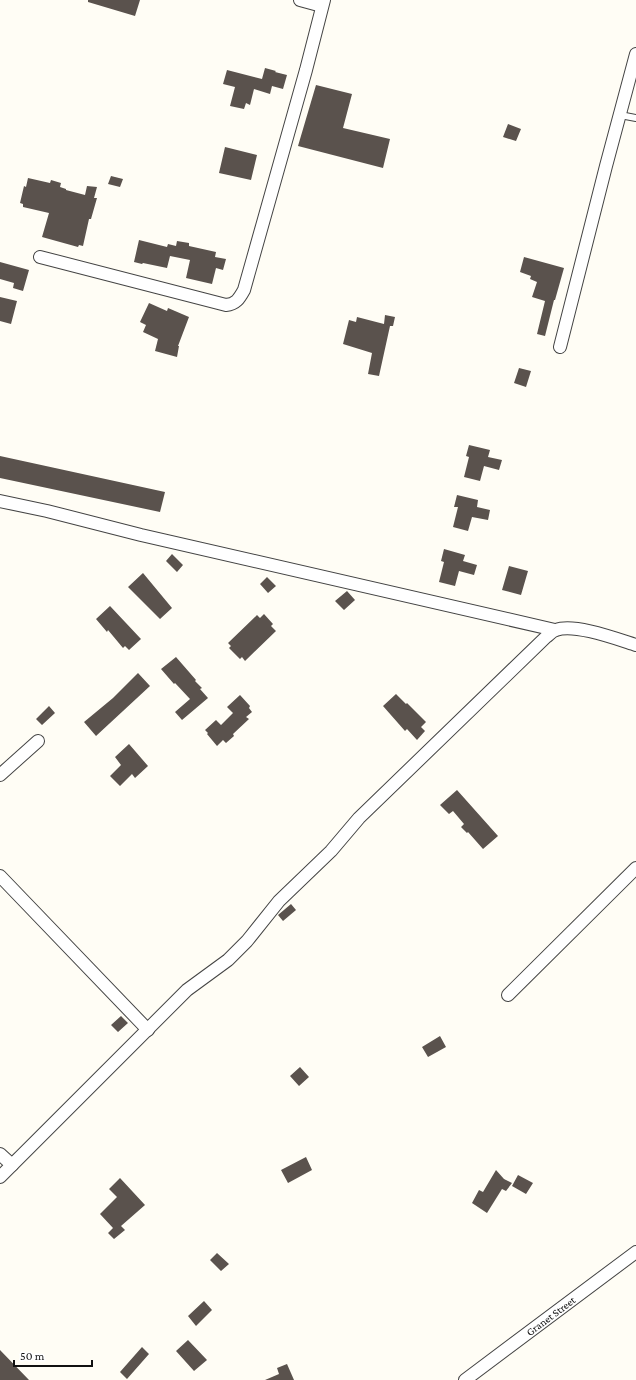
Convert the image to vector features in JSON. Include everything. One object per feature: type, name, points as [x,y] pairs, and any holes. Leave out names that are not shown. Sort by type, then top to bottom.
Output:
[{"type":"street","points":[[40,257],[216,303],[226,305],[233,304],[239,300],[244,290],[306,70],[323,3],[300,0]]},
{"type":"street","points":[[560,347],[636,54]]},
{"type":"street","points":[[0,501],[47,511],[149,537],[556,630],[567,628],[584,630],[636,645]]},
{"type":"street","points":[[0,1178],[187,990],[233,955],[251,936],[279,901],[314,868],[359,818],[546,637],[556,630]]},
{"type":"street","points":[[0,775],[38,741]]},
{"type":"street","points":[[508,995],[636,868]]},
{"type":"street","points":[[0,876],[148,1030]]},
{"type":"street","points":[[0,1154],[12,1165]]},
{"type":"street","name":"Granet Street","points":[[466,1380],[635,1254]]},
{"type":"lane","points":[[620,115],[636,118]]},
{"type":"building","points":[[88,0],[140,0],[135,16],[88,2]]},
{"type":"building","points":[[265,68],[287,75],[283,89],[272,86],[270,94],[254,89],[250,105],[246,103],[244,109],[230,106],[235,87],[223,84],[227,70],[262,79]]},
{"type":"building","points":[[316,85],[352,94],[343,128],[390,139],[383,168],[298,146]]},
{"type":"building","points":[[508,124],[521,129],[516,141],[503,137]]},
{"type":"building","points":[[225,147],[257,155],[251,180],[219,173]]},
{"type":"building","points":[[111,176],[123,179],[120,187],[108,184]]},
{"type":"building","points":[[28,178],[50,183],[51,180],[61,183],[60,187],[66,190],[85,195],[87,186],[97,187],[94,198],[97,198],[91,219],[89,219],[83,246],[79,245],[78,247],[42,237],[49,213],[23,207],[23,204],[20,203],[24,186],[26,187]]},
{"type":"building","points":[[139,240],[167,247],[168,244],[176,246],[177,241],[189,243],[189,246],[216,252],[215,257],[226,259],[223,270],[216,268],[212,284],[186,278],[190,260],[170,256],[167,268],[134,262]]},
{"type":"building","points":[[524,257],[564,268],[545,336],[537,334],[545,301],[532,297],[537,282],[530,279],[531,276],[520,272]]},
{"type":"building","points":[[0,262],[29,270],[23,291],[13,288],[14,283],[0,279]]},
{"type":"building","points":[[0,297],[17,301],[11,324],[0,321]]},
{"type":"building","points":[[149,303],[167,311],[168,308],[189,317],[178,346],[177,357],[155,351],[158,339],[143,332],[146,325],[140,322]]},
{"type":"building","points":[[385,315],[395,317],[393,326],[390,326],[379,376],[368,374],[372,353],[343,344],[349,320],[356,322],[357,317],[384,324]]},
{"type":"building","points":[[519,368],[531,371],[526,387],[514,383]]},
{"type":"building","points":[[469,445],[490,450],[488,457],[502,460],[499,470],[484,466],[480,481],[464,477],[469,457],[466,456]]},
{"type":"building","points":[[0,456],[165,492],[160,512],[0,478]]},
{"type":"building","points":[[457,495],[478,500],[477,507],[490,510],[488,520],[472,517],[468,531],[453,527],[458,507],[454,507]]},
{"type":"building","points":[[444,549],[465,555],[463,561],[477,565],[474,575],[459,571],[455,586],[439,582],[444,562],[441,561]]},
{"type":"building","points":[[172,554],[183,565],[177,572],[166,561]]},
{"type":"building","points":[[509,566],[528,571],[521,595],[502,590]]},
{"type":"building","points":[[143,573],[172,608],[160,619],[128,587]]},
{"type":"building","points":[[267,577],[276,586],[268,593],[260,584]]},
{"type":"building","points":[[347,591],[355,600],[344,610],[335,601]]},
{"type":"building","points":[[110,606],[141,639],[129,650],[125,646],[123,648],[108,630],[107,632],[96,619]]},
{"type":"building","points":[[264,614],[273,624],[271,626],[276,631],[245,661],[242,657],[240,659],[229,648],[231,646],[228,643],[257,615],[260,618]]},
{"type":"building","points":[[176,657],[196,680],[195,681],[202,688],[200,689],[208,698],[182,720],[175,712],[190,699],[161,669]]},
{"type":"building","points":[[138,673],[150,686],[96,736],[84,722],[113,698]]},
{"type":"building","points":[[396,694],[426,722],[421,727],[425,731],[417,740],[407,729],[405,731],[383,706]]},
{"type":"building","points":[[240,695],[250,706],[249,708],[252,712],[246,717],[249,719],[226,743],[223,740],[217,746],[205,730],[216,720],[221,725],[233,713],[227,707]]},
{"type":"building","points":[[49,706],[55,713],[42,725],[36,719]]},
{"type":"building","points":[[129,744],[148,766],[135,778],[132,774],[120,786],[110,776],[121,765],[115,757]]},
{"type":"building","points":[[457,790],[498,836],[483,849],[468,832],[467,833],[461,827],[464,824],[453,811],[449,814],[440,805]]},
{"type":"building","points":[[291,904],[296,910],[283,921],[278,915]]},
{"type":"building","points":[[121,1016],[128,1023],[118,1032],[111,1025]]},
{"type":"building","points":[[440,1036],[446,1047],[428,1057],[422,1047]]},
{"type":"building","points":[[300,1067],[309,1077],[299,1086],[290,1076]]},
{"type":"building","points":[[306,1157],[312,1170],[288,1183],[281,1170]]},
{"type":"building","points":[[496,1170],[504,1179],[512,1183],[506,1191],[502,1189],[487,1213],[472,1203],[479,1190],[483,1192]]},
{"type":"building","points":[[518,1175],[533,1183],[526,1194],[512,1186]]},
{"type":"building","points":[[120,1178],[145,1205],[121,1226],[125,1230],[114,1239],[108,1233],[113,1228],[100,1214],[117,1197],[109,1189]]},
{"type":"building","points":[[217,1253],[229,1264],[221,1271],[210,1260]]},
{"type":"building","points":[[204,1301],[212,1310],[196,1326],[188,1316]]},
{"type":"building","points":[[188,1340],[207,1360],[194,1371],[176,1351]]},
{"type":"building","points":[[142,1347],[149,1354],[127,1379],[120,1372]]},
{"type":"building","points":[[0,1350],[29,1380],[0,1380]]},
{"type":"building","points":[[287,1364],[294,1380],[265,1380],[279,1374],[277,1368]]}]
